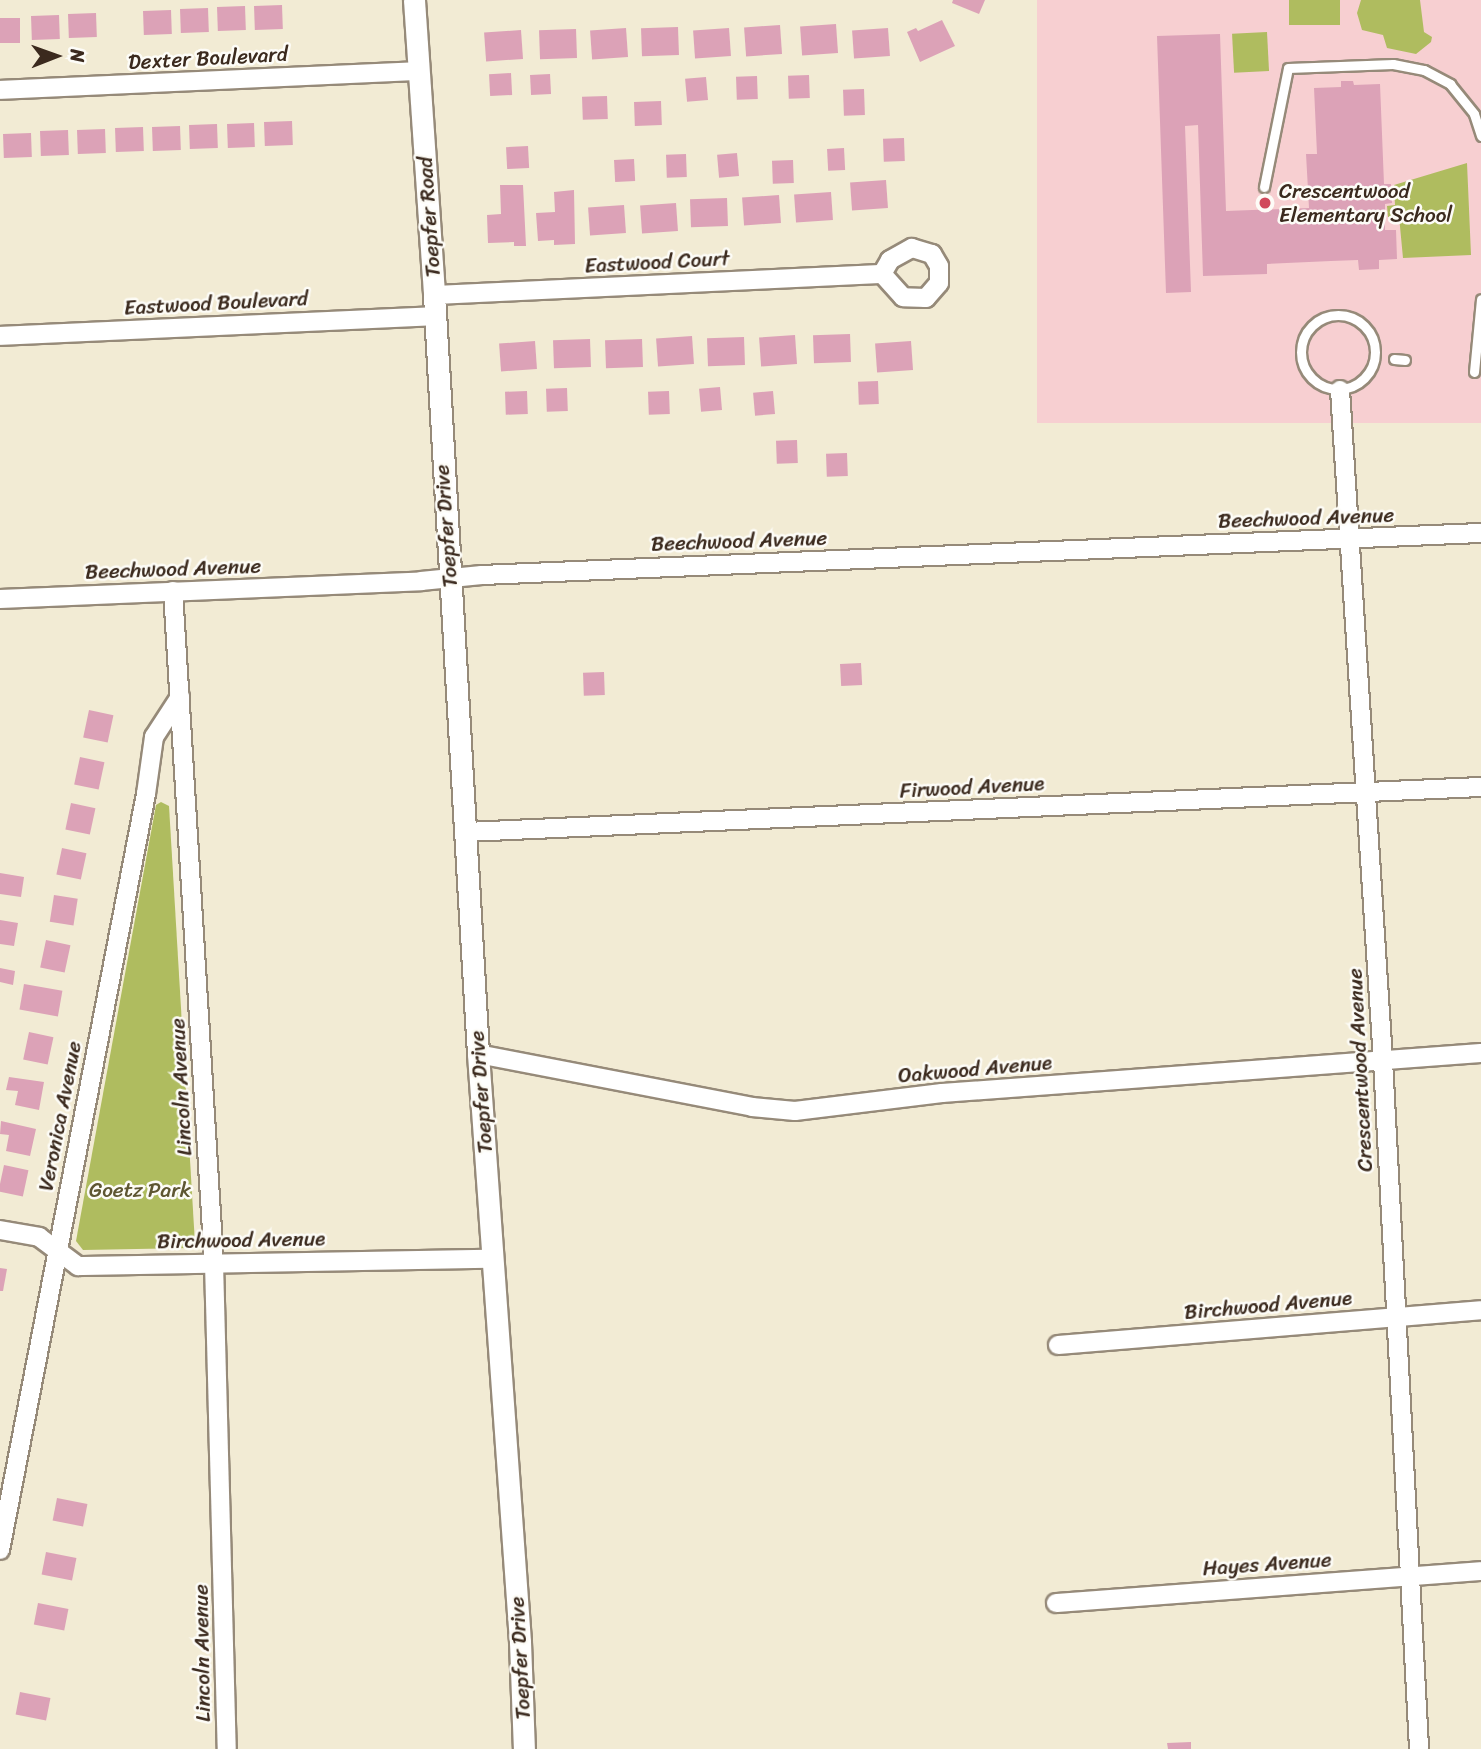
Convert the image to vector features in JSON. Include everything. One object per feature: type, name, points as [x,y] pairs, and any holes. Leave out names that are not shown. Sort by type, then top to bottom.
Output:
[{"type":"street","name":"Toepfer Road","points":[[414,0],[435,305],[440,435]]},
{"type":"street","name":"Dexter Boulevard","points":[[0,90],[418,71]]},
{"type":"street","name":"Eastwood Court","points":[[435,305],[882,274]]},
{"type":"street","name":"Eastwood Boulevard","points":[[0,336],[435,305]]},
{"type":"street","name":"Crescentwood Avenue","points":[[1340,390],[1384,1061],[1394,1317],[1419,1749]]},
{"type":"street","name":"Toepfer Drive","points":[[440,435],[478,1054],[520,1642],[524,1749]]},
{"type":"street","name":"Beechwood Avenue","points":[[0,599],[1481,533]]},
{"type":"street","name":"Lincoln Avenue","points":[[173,591],[215,1263],[227,1749]]},
{"type":"street","name":"Veronica Avenue","points":[[0,1550],[146,794],[154,737],[180,697]]},
{"type":"street","name":"Firwood Avenue","points":[[466,832],[1481,787]]},
{"type":"street","name":"Oakwood Avenue","points":[[478,1054],[752,1107],[795,1111],[942,1093],[1481,1053]]},
{"type":"street","name":"Birchwood Avenue","points":[[0,1230],[39,1237],[78,1266],[493,1259]]},
{"type":"street","name":"Birchwood Avenue","points":[[1058,1345],[1481,1310]]},
{"type":"street","name":"Hayes Avenue","points":[[1056,1603],[1481,1571]]},
{"type":"lane","points":[[1264,187],[1288,68],[1393,64],[1424,71],[1450,84],[1474,114],[1481,136]]},
{"type":"lane","points":[[1474,372],[1481,299]]},
{"type":"lane","points":[[1333,315],[1354,318],[1366,326],[1374,341],[1375,358],[1369,373],[1356,385],[1340,390],[1324,387],[1310,377],[1301,363],[1300,346],[1306,330],[1319,319],[1333,315]]},
{"type":"lane","points":[[1394,359],[1405,360]]},
{"type":"shaded area","name":"Crescentwood Elementary School","points":[[1037,0],[1481,0],[1481,423],[1037,423]]},
{"type":"green space","points":[[1289,0],[1340,0],[1340,25],[1289,25]]},
{"type":"green space","points":[[1361,0],[1420,0],[1424,32],[1432,37],[1431,42],[1416,54],[1387,48],[1383,35],[1362,30],[1357,13]]},
{"type":"green space","points":[[1267,32],[1269,71],[1234,73],[1232,34]]},
{"type":"green space","points":[[1467,163],[1471,255],[1403,258],[1399,216],[1388,217],[1387,206],[1395,205],[1394,185]]},
{"type":"green space","name":"Goetz Park","points":[[161,802],[169,806],[195,1244],[190,1248],[83,1250],[76,1241],[156,805]]},
{"type":"building","points":[[953,0],[985,0],[979,14],[952,3]]},
{"type":"building","points":[[282,5],[283,29],[255,30],[254,6]]},
{"type":"building","points":[[245,6],[246,30],[218,31],[217,7]]},
{"type":"building","points":[[208,8],[209,32],[181,33],[180,9]]},
{"type":"building","points":[[171,10],[172,34],[144,35],[143,11]]},
{"type":"building","points":[[96,13],[97,37],[69,38],[68,14]]},
{"type":"building","points":[[59,15],[60,39],[32,40],[31,16]]},
{"type":"building","points":[[0,18],[20,18],[20,43],[0,43]]},
{"type":"building","points":[[942,20],[955,46],[920,62],[907,32],[916,28],[918,31]]},
{"type":"building","points":[[836,24],[838,53],[802,55],[800,27]]},
{"type":"building","points":[[780,25],[782,54],[746,56],[744,28]]},
{"type":"building","points":[[678,27],[679,55],[642,56],[641,28]]},
{"type":"building","points":[[626,28],[628,57],[592,59],[590,31]]},
{"type":"building","points":[[729,28],[731,56],[695,58],[693,31]]},
{"type":"building","points":[[888,28],[890,56],[854,58],[852,31]]},
{"type":"building","points":[[576,29],[577,58],[540,59],[539,30]]},
{"type":"building","points":[[521,30],[523,59],[486,62],[484,33]]},
{"type":"building","points":[[1220,34],[1226,211],[1309,208],[1306,154],[1317,154],[1314,88],[1341,87],[1341,81],[1353,81],[1354,85],[1380,84],[1384,184],[1391,184],[1392,203],[1385,204],[1385,230],[1396,230],[1397,259],[1379,260],[1379,269],[1359,270],[1358,260],[1331,261],[1267,264],[1267,274],[1203,276],[1198,125],[1185,126],[1191,292],[1166,293],[1157,36]]},
{"type":"building","points":[[511,73],[512,95],[490,96],[489,74]]},
{"type":"building","points":[[550,74],[551,94],[531,95],[530,75]]},
{"type":"building","points":[[809,75],[810,98],[789,99],[788,76]]},
{"type":"building","points":[[757,76],[758,99],[737,100],[736,77]]},
{"type":"building","points":[[706,77],[708,100],[687,102],[685,79]]},
{"type":"building","points":[[864,89],[865,115],[844,116],[843,90]]},
{"type":"building","points":[[607,96],[608,119],[583,120],[582,97]]},
{"type":"building","points":[[661,101],[662,125],[635,126],[634,102]]},
{"type":"building","points":[[292,121],[293,145],[265,146],[264,122]]},
{"type":"building","points":[[254,123],[255,147],[228,148],[227,124]]},
{"type":"building","points":[[217,124],[218,148],[190,149],[189,125]]},
{"type":"building","points":[[180,126],[181,150],[153,151],[152,127]]},
{"type":"building","points":[[143,127],[144,151],[116,152],[115,128]]},
{"type":"building","points":[[105,129],[106,153],[78,154],[77,130]]},
{"type":"building","points":[[68,130],[69,155],[41,156],[40,131]]},
{"type":"building","points":[[31,133],[32,157],[4,158],[3,134]]},
{"type":"building","points":[[904,138],[905,161],[884,162],[883,139]]},
{"type":"building","points":[[528,146],[529,168],[507,169],[506,147]]},
{"type":"building","points":[[844,148],[845,170],[828,171],[827,149]]},
{"type":"building","points":[[737,153],[739,176],[719,178],[717,155]]},
{"type":"building","points":[[686,154],[687,177],[667,178],[666,155]]},
{"type":"building","points":[[634,159],[635,181],[615,182],[614,160]]},
{"type":"building","points":[[793,160],[794,183],[773,184],[772,161]]},
{"type":"building","points":[[886,180],[888,208],[852,210],[850,183]]},
{"type":"building","points":[[500,185],[523,185],[526,246],[514,246],[514,242],[488,243],[487,215],[501,214]]},
{"type":"building","points":[[574,190],[575,244],[554,245],[554,240],[538,241],[536,213],[555,212],[554,192]]},
{"type":"building","points":[[831,192],[833,220],[796,223],[794,195]]},
{"type":"building","points":[[779,195],[781,223],[744,226],[742,198]]},
{"type":"building","points":[[727,198],[728,226],[691,227],[690,199]]},
{"type":"building","points":[[676,203],[678,231],[642,233],[640,206]]},
{"type":"building","points":[[624,205],[626,233],[590,235],[588,208]]},
{"type":"building","points":[[850,334],[851,362],[814,363],[813,335]]},
{"type":"building","points":[[795,335],[797,364],[761,366],[759,338]]},
{"type":"building","points":[[692,336],[694,364],[658,366],[656,339]]},
{"type":"building","points":[[744,337],[745,365],[708,366],[707,338]]},
{"type":"building","points":[[590,339],[591,367],[554,368],[553,340]]},
{"type":"building","points":[[642,339],[643,367],[606,368],[605,340]]},
{"type":"building","points":[[535,341],[537,369],[501,371],[499,344]]},
{"type":"building","points":[[911,341],[913,370],[877,372],[875,344]]},
{"type":"building","points":[[878,381],[879,404],[859,405],[858,382]]},
{"type":"building","points":[[720,387],[722,410],[701,412],[699,389]]},
{"type":"building","points":[[567,388],[568,411],[547,412],[546,389]]},
{"type":"building","points":[[527,391],[528,414],[506,415],[505,392]]},
{"type":"building","points":[[669,391],[670,414],[649,415],[648,392]]},
{"type":"building","points":[[773,391],[775,414],[755,416],[753,393]]},
{"type":"building","points":[[797,440],[798,463],[777,464],[776,441]]},
{"type":"building","points":[[847,453],[848,476],[827,477],[826,454]]},
{"type":"building","points":[[861,663],[862,685],[841,686],[840,664]]},
{"type":"building","points":[[604,672],[605,695],[584,696],[583,673]]},
{"type":"building","points":[[89,710],[113,715],[108,743],[83,737]]},
{"type":"building","points":[[80,757],[104,762],[99,790],[74,784]]},
{"type":"building","points":[[71,803],[95,808],[90,835],[65,829]]},
{"type":"building","points":[[62,848],[86,853],[81,880],[56,874]]},
{"type":"building","points":[[0,873],[24,877],[21,897],[0,894]]},
{"type":"building","points":[[54,895],[78,899],[73,925],[50,922]]},
{"type":"building","points":[[0,920],[18,923],[14,946],[0,944]]},
{"type":"building","points":[[46,940],[70,945],[65,973],[40,967]]},
{"type":"building","points":[[0,968],[15,971],[13,985],[0,982]]},
{"type":"building","points":[[24,984],[62,991],[58,1016],[19,1010]]},
{"type":"building","points":[[29,1032],[53,1037],[48,1065],[23,1059]]},
{"type":"building","points":[[9,1077],[44,1082],[39,1110],[15,1105],[18,1091],[6,1090]]},
{"type":"building","points":[[1,1121],[36,1129],[30,1156],[6,1151],[9,1135],[0,1134]]},
{"type":"building","points":[[4,1165],[28,1170],[23,1197],[0,1192]]},
{"type":"building","points":[[0,1268],[7,1269],[3,1291],[0,1291]]},
{"type":"building","points":[[57,1498],[87,1504],[83,1526],[53,1521]]},
{"type":"building","points":[[46,1552],[76,1558],[72,1580],[42,1575]]},
{"type":"building","points":[[38,1603],[68,1609],[64,1631],[34,1625]]},
{"type":"building","points":[[20,1692],[50,1698],[46,1720],[16,1715]]},
{"type":"building","points":[[1191,1742],[1191,1749],[1168,1749],[1167,1743]]},
{"type":"place","name":"Crescentwood Elementary School","points":[[1265,203]]}]
